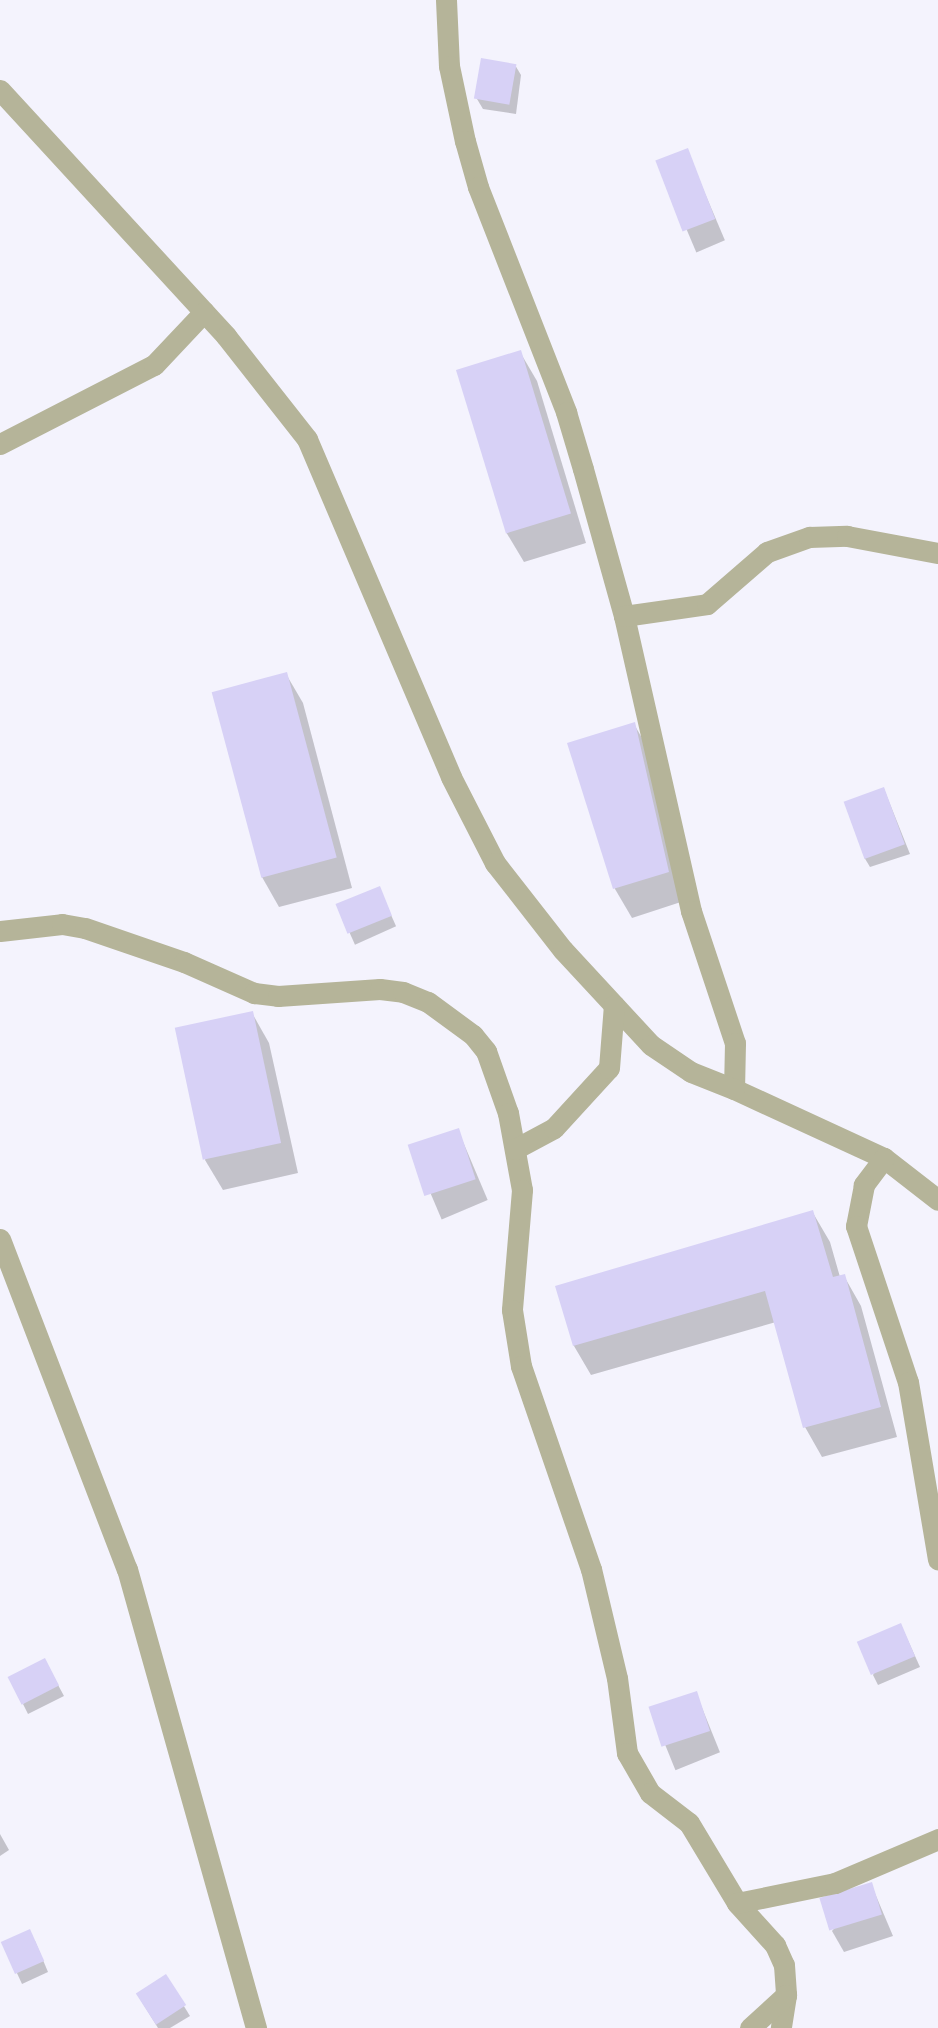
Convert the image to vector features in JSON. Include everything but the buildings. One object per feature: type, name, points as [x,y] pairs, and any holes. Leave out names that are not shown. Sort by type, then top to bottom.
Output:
[{"type":"street","points":[[446,0],[449,66],[478,187],[566,412],[625,616],[691,911],[735,1043],[734,1089]]},
{"type":"street","points":[[0,90],[204,312],[307,439],[452,777],[495,863],[614,1004],[651,1045],[691,1072],[884,1157],[938,1200]]},
{"type":"street","points":[[0,444],[154,366],[204,312]]},
{"type":"street","points":[[625,616],[707,604],[767,552],[809,537],[847,536],[938,554]]},
{"type":"street","points":[[0,931],[62,924],[85,928],[184,962],[254,993],[278,996],[380,989],[428,1002],[473,1035],[486,1051],[515,1149],[522,1191],[512,1310],[521,1366],[591,1569],[617,1678],[627,1753],[650,1793],[689,1823],[737,1903],[775,1945],[784,1965],[786,1994],[781,2028]]},
{"type":"street","points":[[515,1149],[554,1128],[609,1068],[614,1004]]},
{"type":"street","points":[[884,1157],[863,1185],[856,1226],[908,1382],[938,1559]]},
{"type":"street","points":[[0,1239],[127,1570],[256,2028]]},
{"type":"street","points":[[737,1903],[835,1883],[938,1839]]},
{"type":"street","points":[[750,2028],[786,1994]]}]
